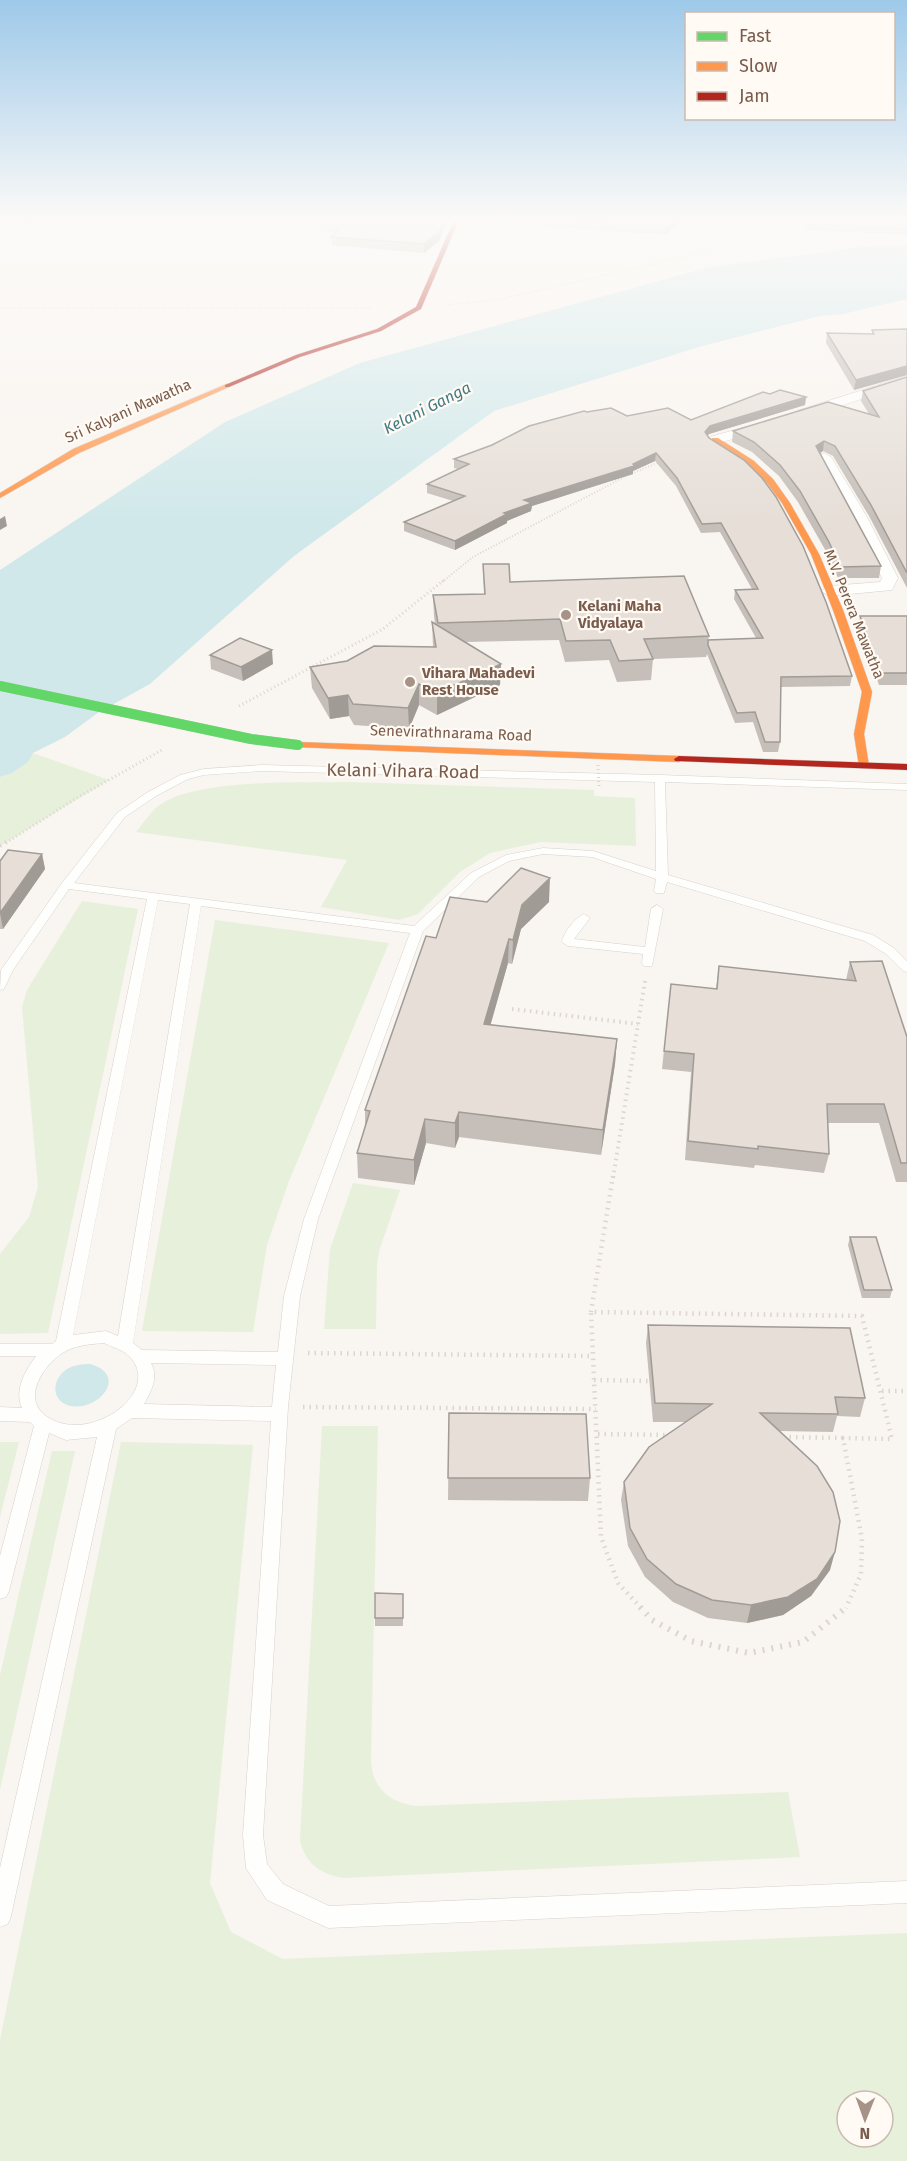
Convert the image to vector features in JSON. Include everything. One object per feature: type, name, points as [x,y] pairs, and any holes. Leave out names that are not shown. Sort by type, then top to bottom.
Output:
[{"type":"street","name":"Sri Kalyani Mawatha","points":[[0,496],[76,450],[298,356],[379,330],[396,321]]},
{"type":"street","points":[[715,440],[906,382]]},
{"type":"street","name":"M.V. Perera Mawatha","points":[[715,440],[751,463],[770,481],[792,514],[821,569],[867,692],[868,699],[858,741],[864,766]]},
{"type":"street","points":[[824,457],[859,517],[890,578],[886,586],[830,591]]},
{"type":"street","name":"Senevirathnarama Road","points":[[0,686],[251,739],[298,745],[907,767]]},
{"type":"lane","name":"Kelani Vihara Road","points":[[0,986],[7,970],[66,885],[121,815],[176,782],[204,772],[262,768],[331,768],[907,788]]},
{"type":"lane","points":[[660,778],[661,884]]},
{"type":"lane","points":[[907,968],[890,951],[869,938],[661,884],[593,854],[543,851],[506,858],[475,875],[417,930],[311,1219],[292,1296],[280,1411],[253,1835],[257,1868],[275,1892],[328,1917],[907,1892]]},
{"type":"lane","points":[[66,885],[417,930]]},
{"type":"lane","points":[[0,1591],[38,1419],[27,1393],[28,1382],[33,1370],[58,1348],[153,896]]},
{"type":"lane","points":[[125,1343],[196,902]]},
{"type":"lane","points":[[584,918],[568,938],[568,942],[649,957],[657,909]]},
{"type":"lane","points":[[0,1350],[58,1348],[84,1338],[106,1337],[125,1343],[141,1356],[145,1363],[147,1376],[145,1391],[131,1411],[108,1426],[90,1432],[73,1433],[57,1430],[38,1419],[0,1414]]},
{"type":"lane","points":[[141,1356],[286,1356]]},
{"type":"lane","points":[[131,1411],[280,1411]]},
{"type":"lane","points":[[0,1916],[108,1426]]},
{"type":"path","points":[[232,710],[383,629],[473,557],[626,476],[663,460]]},
{"type":"path","points":[[0,846],[75,799],[166,747]]},
{"type":"path","points":[[598,765],[599,787]]},
{"type":"path","points":[[649,957],[591,1312],[601,1537],[618,1583],[652,1620],[691,1641],[750,1653],[803,1642],[846,1608],[861,1574],[862,1539],[843,1438]]},
{"type":"path","points":[[512,1009],[638,1024]]},
{"type":"path","points":[[591,1312],[862,1316],[892,1439],[773,1437]]},
{"type":"path","points":[[286,1356],[592,1356]]},
{"type":"path","points":[[594,1380],[649,1381]]},
{"type":"path","points":[[882,1392],[907,1391]]},
{"type":"path","points":[[280,1411],[596,1409]]},
{"type":"path","points":[[597,1434],[679,1436]]},
{"type":"green space","points":[[33,753],[109,780],[0,846],[0,777],[19,768]]},
{"type":"green space","points":[[349,782],[594,790],[594,796],[635,798],[636,846],[541,842],[490,853],[460,872],[418,914],[399,920],[321,907],[347,860],[136,832],[157,807],[195,791],[249,784]]},
{"type":"green space","points":[[82,901],[138,909],[48,1333],[0,1334],[0,1254],[29,1217],[38,1187],[22,1007],[27,990]]},
{"type":"green space","points":[[215,920],[389,943],[289,1181],[267,1245],[253,1332],[142,1331]]},
{"type":"green space","points":[[353,1183],[400,1190],[380,1248],[377,1264],[376,1329],[324,1329],[330,1249]]},
{"type":"green space","points":[[322,1426],[378,1426],[371,1759],[374,1777],[383,1791],[397,1801],[415,1806],[788,1792],[800,1857],[343,1878],[327,1874],[315,1866],[306,1855],[300,1840]]},
{"type":"green space","points":[[0,1442],[19,1442],[0,1517]]},
{"type":"green space","points":[[121,1442],[253,1445],[210,1883],[231,1932],[283,1959],[907,1933],[907,2161],[0,2161],[0,2040]]},
{"type":"green space","points":[[52,1451],[75,1451],[0,1790],[0,1675]]},
{"type":"water","name":"Kelani Ganga","points":[[514,321],[801,321],[702,346],[494,411],[294,556],[150,684],[99,712],[65,737],[33,753],[28,762],[12,773],[0,777],[0,570],[225,422],[360,363]]},
{"type":"water","points":[[90,1364],[102,1369],[108,1376],[105,1392],[89,1404],[78,1407],[62,1402],[55,1388],[59,1377],[70,1368]]},
{"type":"building","points":[[907,329],[907,366],[856,380],[827,333],[874,334],[872,330]]},
{"type":"building","points":[[907,377],[907,573],[871,505],[835,446],[824,441],[816,446],[881,566],[840,567],[829,542],[800,491],[780,465],[754,442],[733,431],[828,402],[879,417],[863,391]]},
{"type":"building","points":[[780,390],[806,397],[710,426],[705,432],[709,438],[744,460],[762,478],[776,497],[803,546],[852,676],[781,677],[780,742],[765,742],[755,712],[737,713],[708,645],[708,640],[763,638],[735,590],[758,589],[721,523],[702,524],[677,478],[656,453],[633,464],[634,466],[524,500],[532,503],[504,513],[507,514],[455,541],[404,522],[465,496],[427,484],[469,464],[454,459],[492,445],[529,426],[584,411],[611,408],[627,416],[668,408],[691,420],[763,392],[770,394]]},
{"type":"building","points":[[483,564],[509,564],[510,582],[684,576],[709,636],[644,639],[653,659],[619,661],[610,640],[566,641],[560,619],[438,623],[433,595],[485,594]]},
{"type":"building","points":[[860,616],[907,616],[907,673],[881,673]]},
{"type":"building","points":[[432,622],[501,664],[437,693],[419,684],[408,708],[353,704],[348,695],[328,698],[310,667],[347,661],[374,646],[436,647]]},
{"type":"building","points":[[240,638],[272,650],[241,667],[210,655]]},
{"type":"building","points":[[8,850],[42,854],[0,913],[0,861]]},
{"type":"building","points":[[521,868],[550,878],[522,905],[513,940],[509,939],[484,1024],[617,1039],[603,1130],[459,1112],[455,1123],[425,1119],[414,1160],[357,1153],[370,1111],[365,1110],[426,936],[436,938],[450,897],[487,902]]},
{"type":"building","points":[[882,961],[907,1037],[907,1163],[901,1163],[884,1104],[827,1104],[829,1154],[688,1141],[694,1054],[664,1051],[671,984],[717,989],[719,966],[856,981],[850,962]]},
{"type":"building","points":[[850,1237],[876,1237],[892,1290],[864,1290]]},
{"type":"building","points":[[648,1325],[850,1328],[865,1398],[835,1397],[838,1414],[760,1413],[817,1466],[833,1492],[840,1521],[835,1552],[817,1579],[788,1597],[751,1605],[712,1600],[676,1584],[647,1559],[630,1528],[624,1482],[649,1447],[712,1404],[655,1403]]},
{"type":"building","points":[[449,1413],[586,1414],[590,1478],[448,1478]]},
{"type":"building","points":[[375,1593],[403,1594],[403,1618],[375,1618]]},
{"type":"traffic: slow","points":[[0,496],[76,451],[227,386]]},
{"type":"traffic: slow","points":[[715,440],[751,463],[770,481],[786,503],[815,554],[867,692],[859,734],[864,766]]},
{"type":"traffic: slow","points":[[298,745],[679,759]]},
{"type":"traffic: jam","points":[[227,386],[298,356],[379,330],[396,321]]},
{"type":"traffic: jam","points":[[679,759],[907,767]]},
{"type":"traffic: fast","points":[[0,686],[251,739],[298,745]]},
{"type":"place","name":"Kelani Maha Vidyalaya","points":[[566,615]]},
{"type":"place","name":"Vihara Mahadevi Rest House","points":[[410,682]]}]
